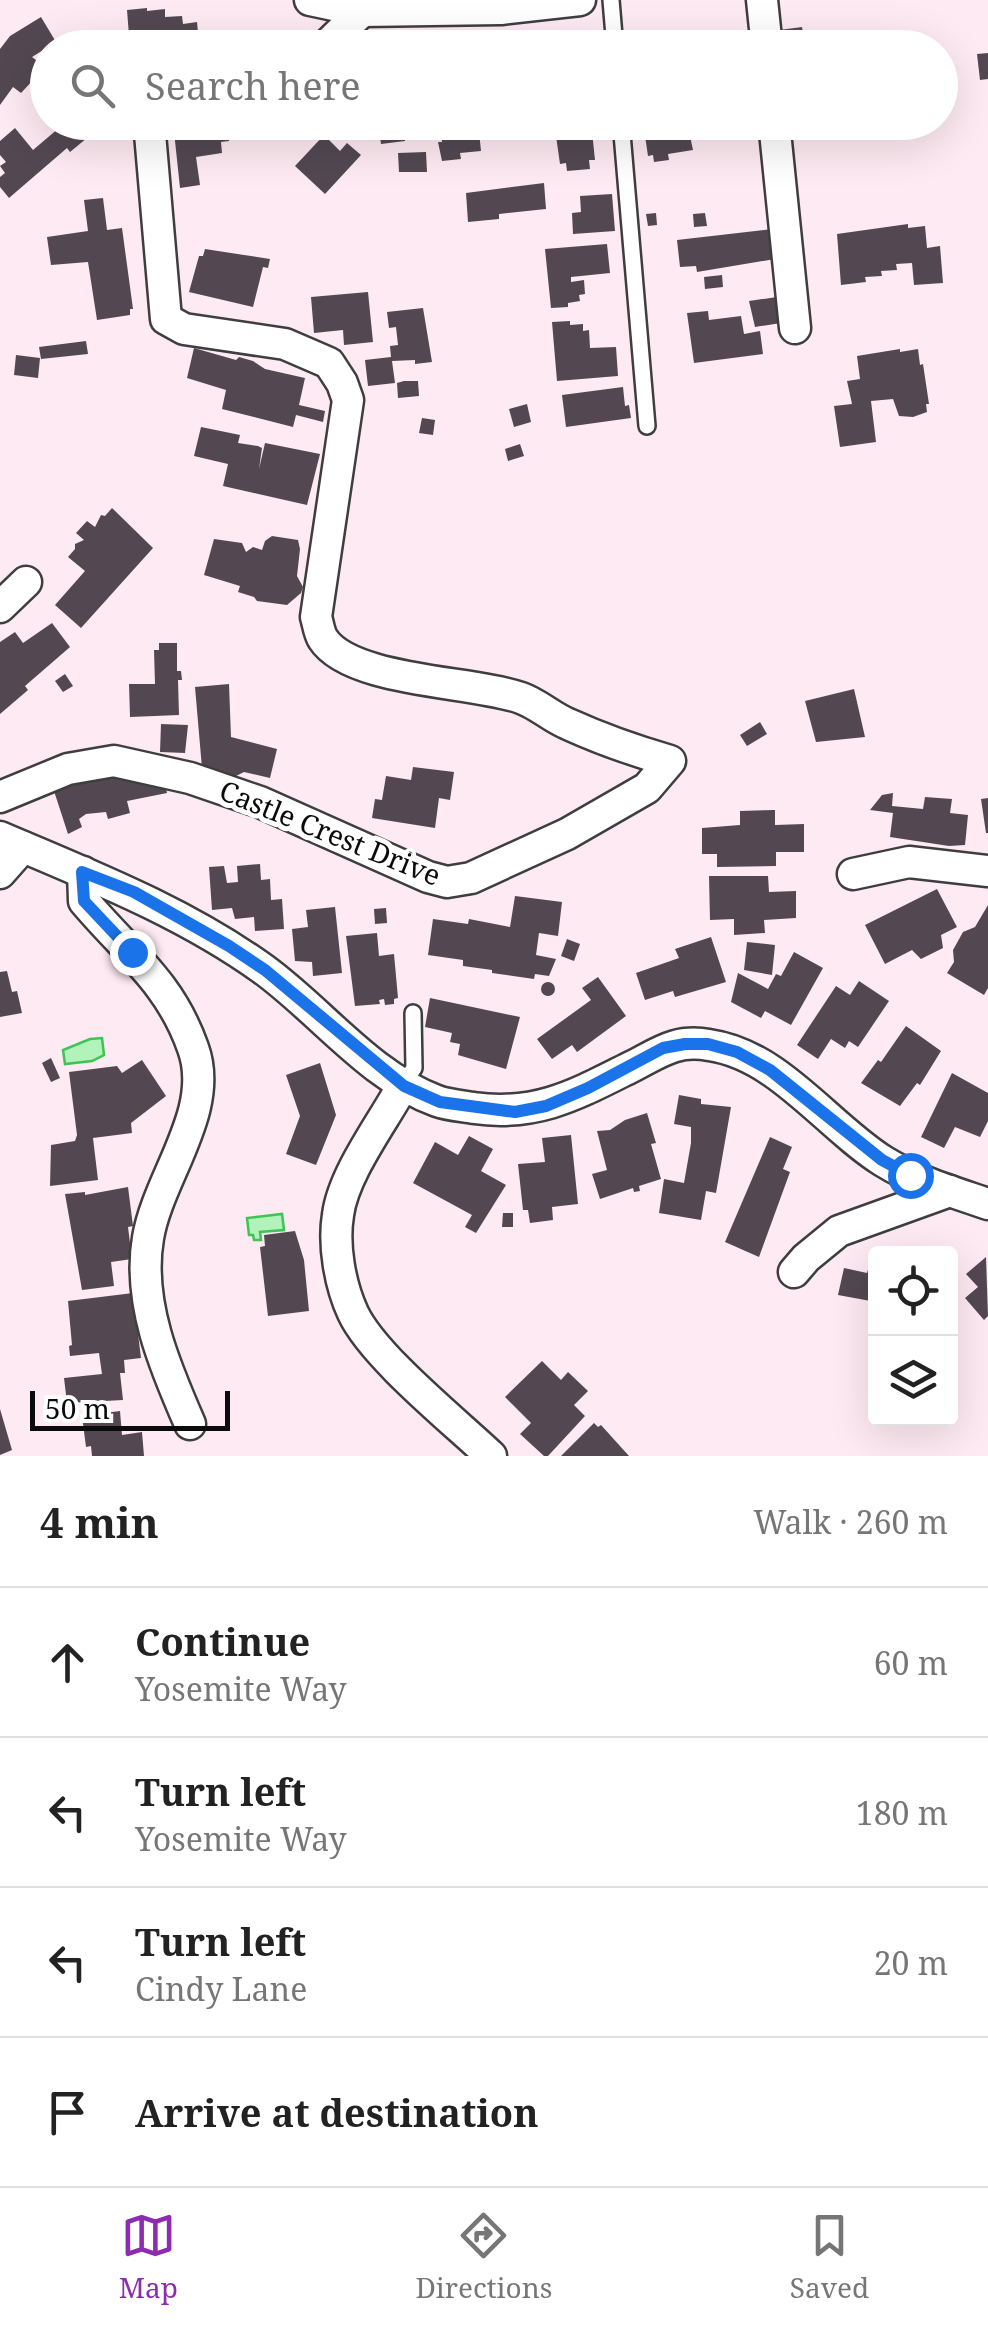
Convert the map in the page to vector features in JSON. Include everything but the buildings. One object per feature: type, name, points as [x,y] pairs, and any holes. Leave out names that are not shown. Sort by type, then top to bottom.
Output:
[{"type":"street","points":[[310,0],[501,9],[580,0]]},
{"type":"street","points":[[762,0],[764,30]]},
{"type":"street","points":[[339,30],[361,5]]},
{"type":"street","name":"Castle Crest Drive","points":[[0,797],[68,770],[114,761],[190,778],[260,802],[447,882],[471,878],[551,841],[647,788],[670,761],[578,728],[518,697],[396,675],[341,656],[322,638],[316,617],[348,400],[329,363],[285,344],[184,329],[166,318],[151,140]]},
{"type":"street","points":[[776,140],[796,328]]},
{"type":"street","points":[[0,608],[26,582]]},
{"type":"street","points":[[0,873],[11,842],[134,892],[265,970],[404,1086],[440,1102],[515,1112],[546,1106],[663,1048],[708,1044],[737,1052],[770,1070],[882,1160],[988,1204]]},
{"type":"street","points":[[853,874],[909,862],[988,871]]},
{"type":"street","points":[[82,872],[84,901],[161,982],[195,1052],[198,1084],[194,1112],[158,1199],[147,1242],[147,1284],[154,1329],[190,1424]]},
{"type":"street","points":[[404,1086],[342,1198],[337,1244],[342,1278],[354,1314],[378,1346],[491,1456]]},
{"type":"street","points":[[794,1272],[839,1230],[950,1190]]},
{"type":"lane","points":[[610,0],[613,30]]},
{"type":"lane","points":[[623,140],[647,426]]},
{"type":"lane","points":[[404,1086],[414,1068],[413,1013]]},
{"type":"shaded area","points":[[102,1038],[104,1055],[92,1061],[65,1064],[63,1050]]},
{"type":"shaded area","points":[[282,1214],[284,1230],[260,1232],[261,1240],[249,1235],[247,1218]]},
{"type":"route","points":[[132,952],[84,901],[82,872],[134,892],[229,946],[265,970],[404,1086],[440,1102],[515,1112],[546,1106],[663,1048],[708,1044],[737,1052],[770,1070],[882,1160],[910,1175]]}]
